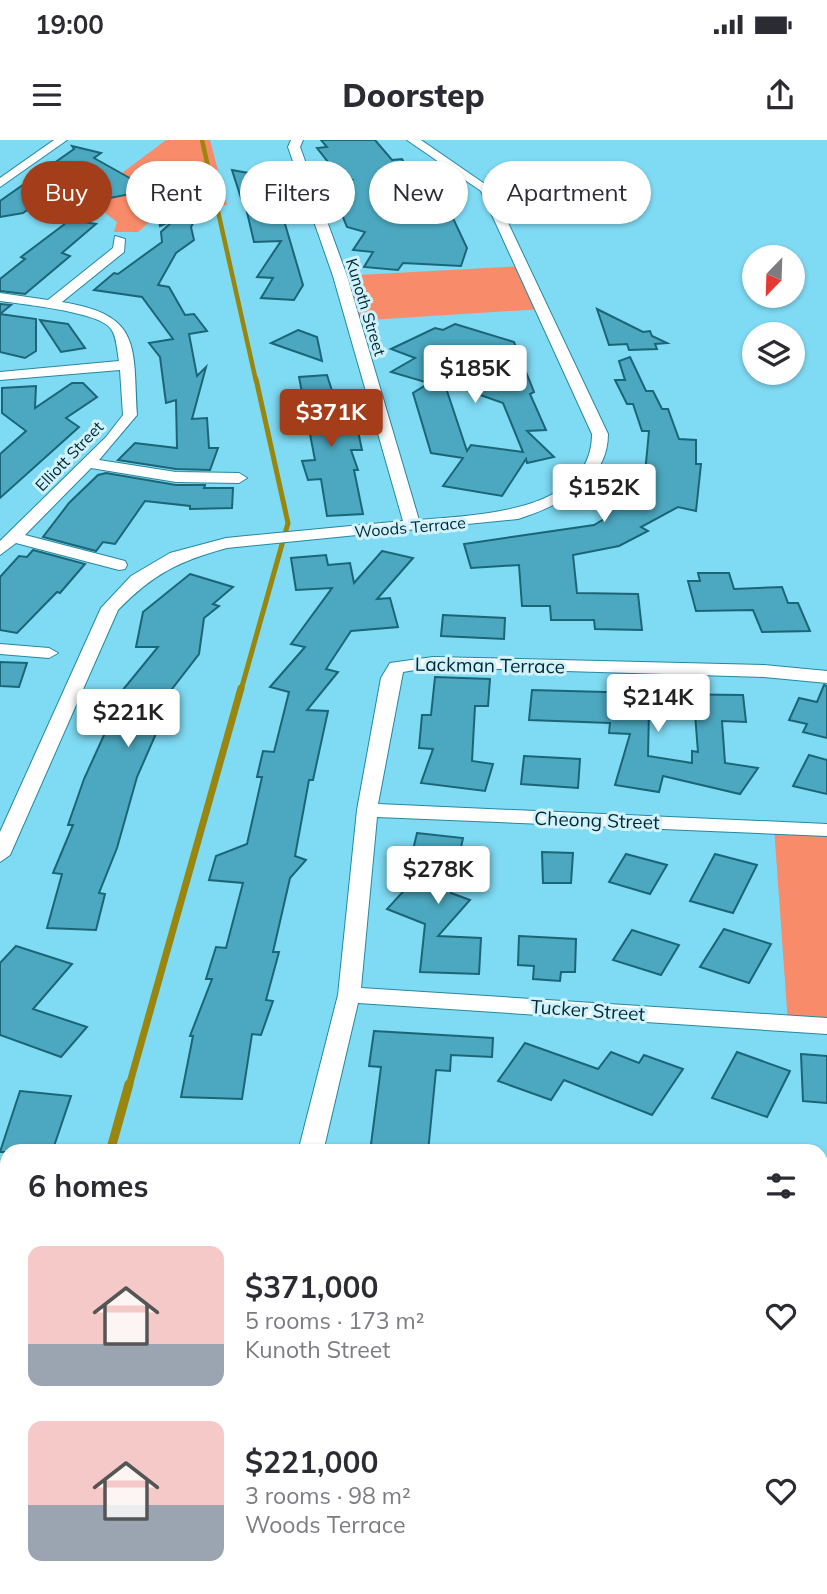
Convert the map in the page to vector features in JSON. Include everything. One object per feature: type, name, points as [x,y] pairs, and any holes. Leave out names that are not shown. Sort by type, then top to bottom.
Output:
[{"type":"street","points":[[0,183],[61,140]]},
{"type":"street","name":"Kunoth Street","points":[[298,140],[294,147],[340,276],[413,527]]},
{"type":"street","name":"Woods Terrace","points":[[1,851],[110,608],[137,580],[176,557],[226,543],[512,516],[544,505],[581,481],[600,451],[600,433],[486,189],[413,140]]},
{"type":"street","points":[[52,304],[119,249],[120,239]]},
{"type":"street","name":"Elliott Street","points":[[0,297],[52,304],[97,315],[112,322],[119,329],[127,365],[130,415],[88,463],[0,550]]},
{"type":"street","points":[[0,376],[127,365]]},
{"type":"street","points":[[88,463],[176,477],[239,478]]},
{"type":"street","points":[[13,537],[119,565]]},
{"type":"street","points":[[0,649],[49,653]]},
{"type":"street","name":"Lackman Terrace","points":[[312,1144],[349,995],[367,810],[390,678],[396,667],[433,662],[764,671],[827,677]]},
{"type":"street","name":"Cheong Street","points":[[367,810],[827,830]]},
{"type":"street","name":"Tucker Street","points":[[349,995],[827,1026]]},
{"type":"shaded area","points":[[166,140],[210,140],[215,161],[138,161]]},
{"type":"shaded area","points":[[126,170],[126,224],[147,224],[138,232],[114,232],[117,222],[112,218],[112,180]]},
{"type":"shaded area","points":[[522,266],[542,309],[353,321],[340,276]]},
{"type":"shaded area","points":[[774,827],[827,830],[827,1026],[788,1023]]},
{"type":"building","points":[[321,140],[375,140],[392,160],[402,159],[403,161],[369,161],[369,224],[456,224],[467,248],[461,266],[403,263],[398,270],[364,267],[373,252],[353,250],[365,232],[347,227],[346,224],[355,224],[355,161],[327,161],[317,148],[327,147]]},
{"type":"building","points":[[72,146],[101,153],[94,158],[99,161],[57,161],[74,149]]},
{"type":"building","points":[[112,168],[126,176],[126,195],[112,198]]},
{"type":"building","points":[[232,170],[240,171],[240,195]]},
{"type":"building","points":[[21,186],[21,213],[0,217],[0,201]]},
{"type":"building","points":[[65,224],[96,224],[62,253],[70,256],[25,294],[0,291],[0,279],[25,259],[21,257]]},
{"type":"building","points":[[170,224],[193,224],[194,240],[176,253],[158,285],[169,287],[185,315],[194,314],[207,331],[189,334],[197,376],[206,367],[192,419],[207,418],[209,448],[218,448],[210,470],[176,469],[118,460],[135,443],[177,448],[176,400],[166,403],[160,357],[149,343],[173,339],[142,297],[94,290],[114,273],[118,274],[162,242],[161,232]]},
{"type":"building","points":[[250,224],[285,224],[303,285],[294,300],[261,298],[273,278],[257,277],[281,241],[254,242]]},
{"type":"building","points":[[0,304],[11,305],[0,314]]},
{"type":"building","points":[[597,309],[643,332],[650,331],[652,336],[667,343],[655,344],[657,349],[629,350],[627,344],[609,345]]},
{"type":"building","points":[[0,314],[36,319],[36,351],[25,358],[0,352]]},
{"type":"building","points":[[40,320],[68,324],[85,348],[61,352]]},
{"type":"building","points":[[455,324],[514,342],[534,392],[530,394],[546,430],[527,431],[554,457],[527,463],[526,459],[502,496],[443,486],[463,458],[431,453],[413,393],[429,383],[391,372],[415,358],[391,349],[435,328],[443,330]],"holes":[[[444,382],[503,403],[523,452],[471,445],[467,451]]]},
{"type":"building","points":[[298,330],[317,337],[322,361],[271,343]]},
{"type":"building","points":[[630,357],[646,391],[653,391],[662,409],[668,409],[679,439],[696,440],[696,464],[701,464],[696,511],[678,507],[641,527],[648,531],[619,546],[573,555],[577,593],[638,594],[642,630],[595,629],[594,620],[551,620],[550,606],[522,606],[519,565],[471,568],[464,544],[594,525],[604,519],[628,481],[644,484],[649,431],[642,431],[633,404],[627,404],[615,380],[625,380],[619,361]]},
{"type":"building","points":[[327,375],[345,432],[358,431],[362,450],[351,450],[358,470],[354,470],[363,514],[327,516],[321,479],[308,480],[302,461],[315,460],[299,377]]},
{"type":"building","points":[[72,383],[83,383],[97,397],[66,418],[79,427],[0,498],[0,454],[26,431],[2,413],[2,388],[36,386],[35,408]]},
{"type":"building","points":[[106,473],[176,485],[233,488],[232,508],[190,509],[190,506],[145,501],[115,544],[103,542],[96,551],[43,537],[69,503],[98,475]]},
{"type":"building","points":[[33,550],[85,564],[60,593],[57,592],[17,633],[0,630],[0,577],[19,556],[27,557]]},
{"type":"building","points":[[382,551],[413,558],[377,599],[390,598],[398,627],[351,631],[326,669],[338,672],[307,710],[328,711],[313,780],[309,780],[295,856],[306,860],[290,878],[273,952],[279,952],[266,1000],[273,1001],[261,1035],[252,1034],[242,1099],[181,1097],[193,1036],[190,1036],[212,979],[206,979],[216,947],[226,948],[243,883],[209,880],[216,856],[247,844],[262,777],[257,777],[263,751],[274,752],[289,692],[270,687],[305,647],[291,644],[332,588],[296,590],[291,558],[326,555],[328,565],[350,563],[354,583]]},
{"type":"building","points":[[698,573],[729,573],[734,589],[782,587],[788,603],[798,603],[810,631],[762,632],[753,610],[696,611],[688,581],[700,581]]},
{"type":"building","points":[[190,574],[233,587],[213,604],[219,606],[204,618],[199,654],[148,720],[162,720],[137,777],[117,848],[99,893],[105,894],[96,930],[47,928],[62,874],[53,873],[73,825],[68,825],[84,779],[105,733],[101,733],[108,708],[158,647],[136,647],[143,612]]},
{"type":"building","points":[[443,615],[505,618],[504,639],[441,636]]},
{"type":"building","points":[[0,662],[27,663],[19,687],[0,686]]},
{"type":"building","points":[[435,677],[490,679],[488,706],[475,706],[472,761],[493,764],[485,791],[421,783],[433,749],[419,748],[422,715],[431,715]]},
{"type":"building","points":[[824,685],[827,686],[827,738],[803,732],[807,724],[789,720],[799,698],[817,702]]},
{"type":"building","points":[[644,687],[649,688],[649,694],[743,695],[746,722],[722,721],[725,763],[758,768],[740,794],[663,776],[659,792],[615,785],[630,734],[609,733],[610,723],[529,720],[532,690],[642,693]],"holes":[[[649,712],[695,714],[698,752],[692,751],[692,763],[648,756]]]},
{"type":"building","points":[[809,755],[827,760],[827,794],[793,786]]},
{"type":"building","points":[[524,756],[580,759],[578,788],[521,784]]},
{"type":"building","points":[[417,833],[463,838],[451,893],[470,900],[438,936],[481,938],[479,974],[420,972],[425,924],[387,909],[424,869],[409,867]]},
{"type":"building","points":[[542,852],[573,853],[571,883],[543,883]]},
{"type":"building","points":[[626,854],[667,865],[650,894],[609,882]]},
{"type":"building","points":[[715,854],[757,865],[733,913],[690,901]]},
{"type":"building","points":[[724,929],[771,944],[749,983],[700,967]]},
{"type":"building","points":[[632,930],[679,945],[661,975],[613,960]]},
{"type":"building","points":[[519,936],[576,939],[575,972],[561,972],[560,981],[533,979],[534,966],[518,965]]},
{"type":"building","points":[[16,946],[72,964],[33,1009],[87,1027],[61,1057],[0,1035],[0,963]]},
{"type":"building","points":[[374,1031],[493,1038],[492,1057],[451,1055],[450,1071],[436,1070],[429,1144],[371,1144],[381,1067],[369,1066]]},
{"type":"building","points":[[525,1043],[598,1069],[611,1052],[639,1063],[644,1055],[683,1069],[652,1115],[564,1080],[551,1100],[498,1081]]},
{"type":"building","points":[[737,1052],[790,1071],[767,1117],[712,1098]]},
{"type":"building","points":[[801,1054],[827,1056],[827,1103],[803,1101]]},
{"type":"building","points":[[20,1091],[71,1096],[55,1144],[3,1144]]},
{"type":"waterway","points":[[202,140],[256,381]]},
{"type":"waterway","points":[[241,690],[288,523],[256,379]]},
{"type":"waterway","points":[[129,1086],[241,688]]},
{"type":"waterway","points":[[112,1144],[129,1084]]}]
